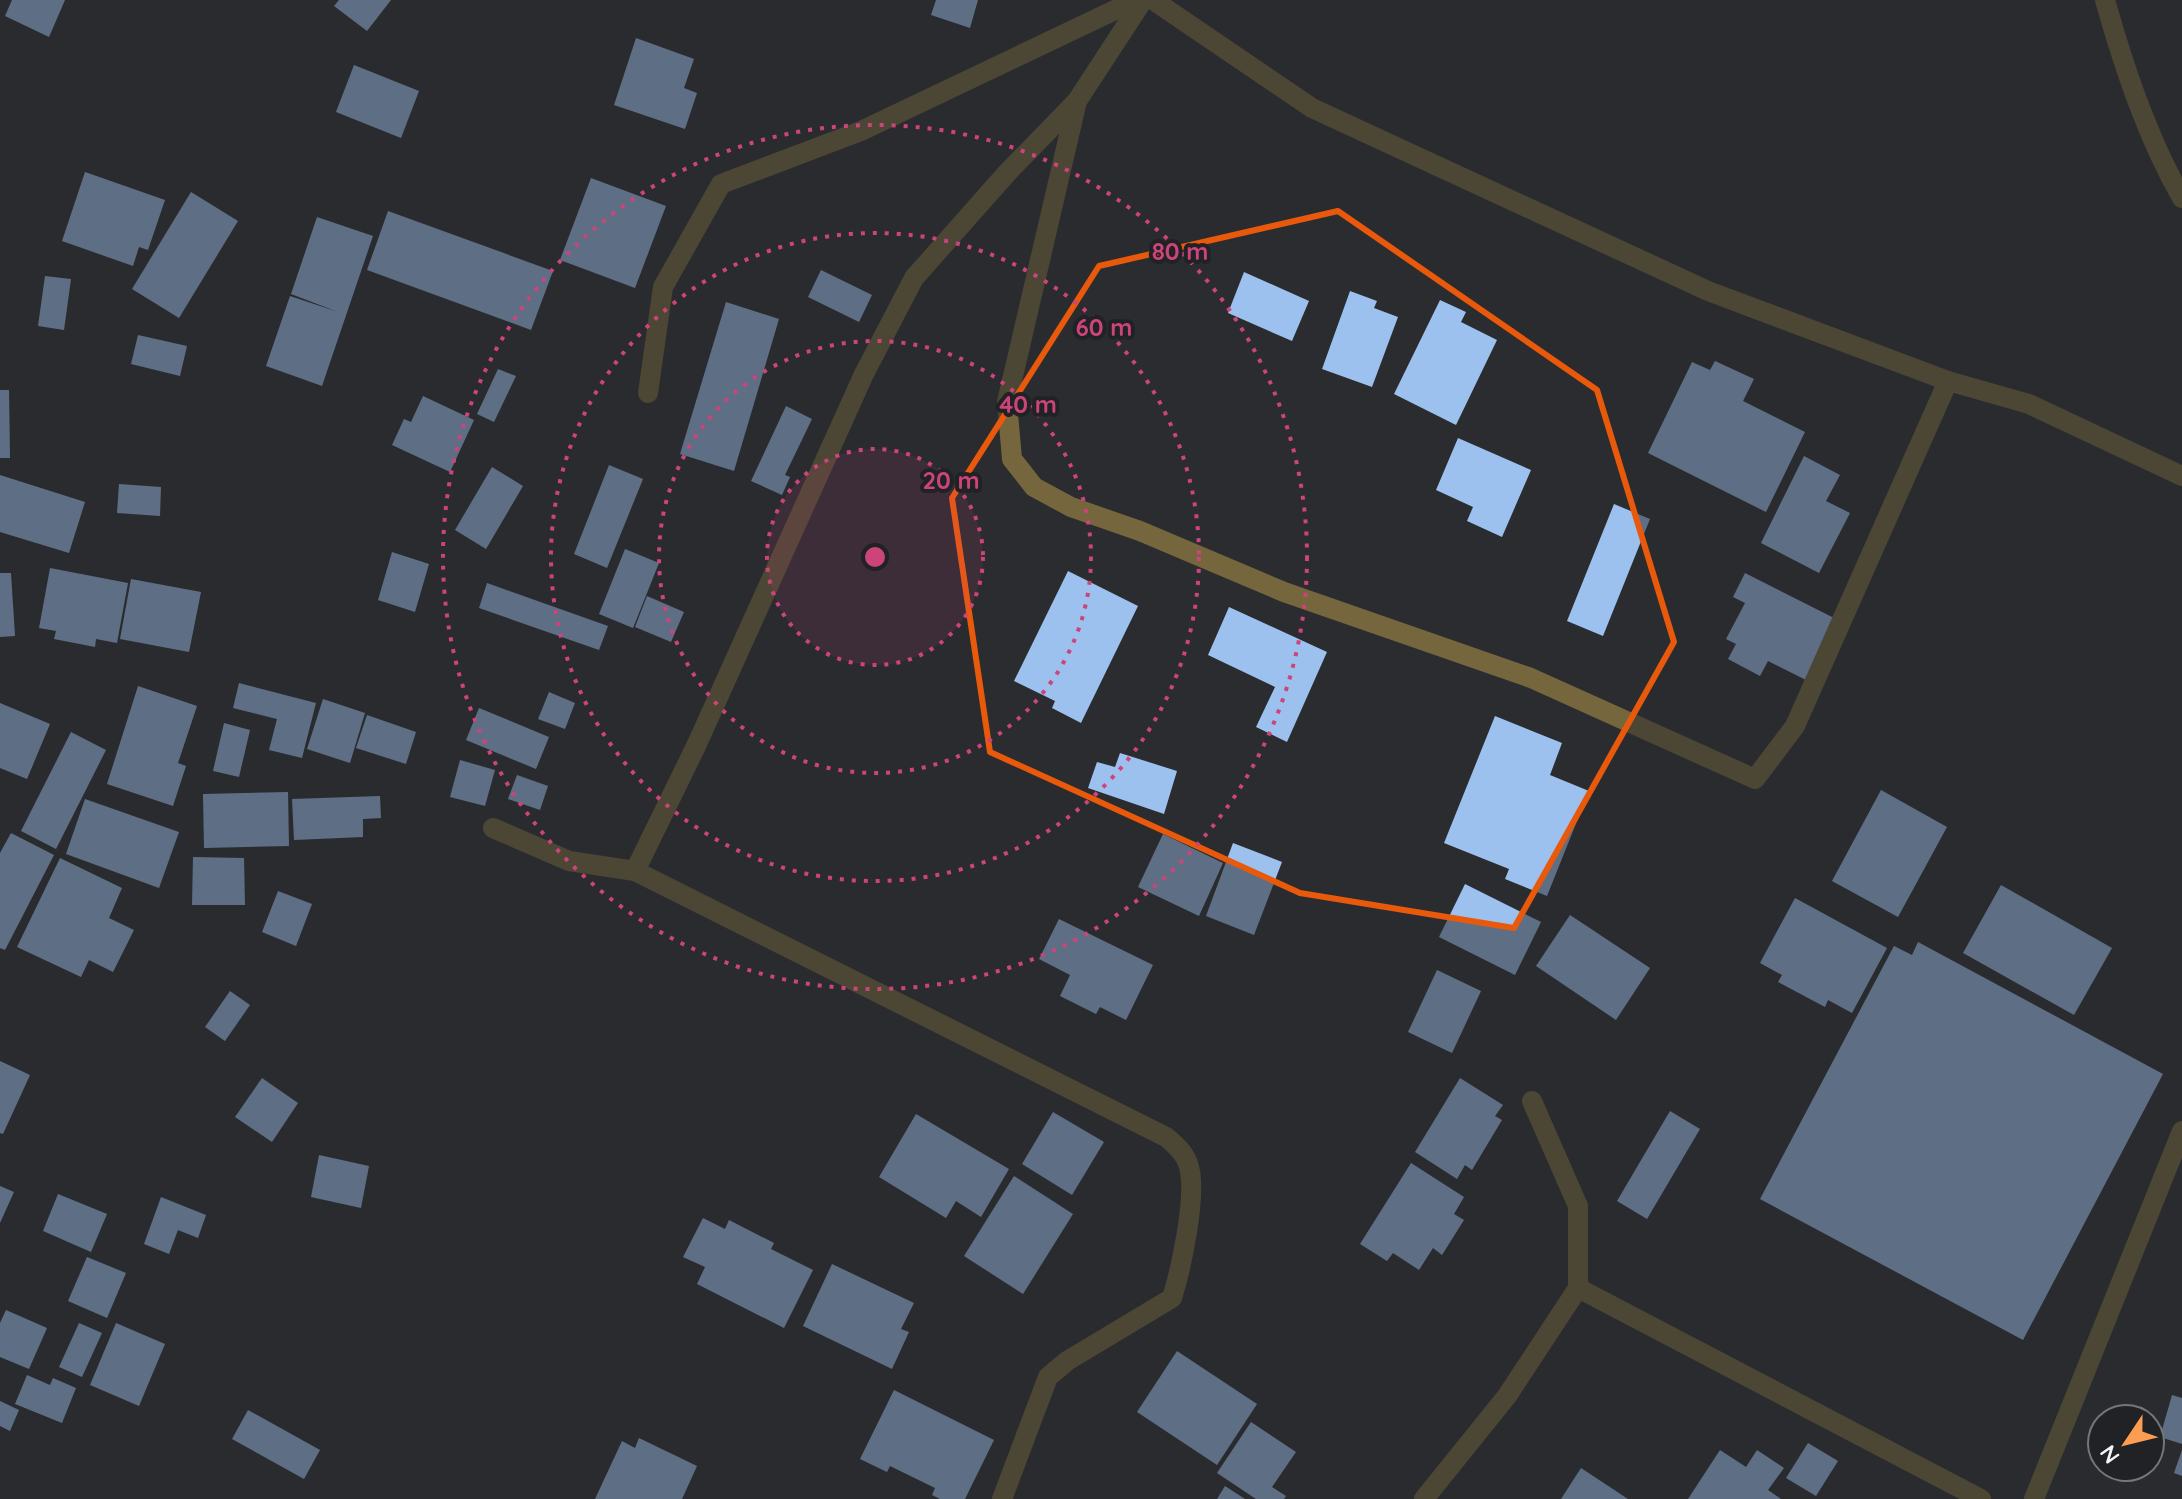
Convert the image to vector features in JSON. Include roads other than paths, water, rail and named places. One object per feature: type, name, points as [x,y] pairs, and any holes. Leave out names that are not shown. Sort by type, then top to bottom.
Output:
[{"type":"street","points":[[648,393],[663,287],[721,184],[861,131],[1136,0]]},
{"type":"street","points":[[635,871],[697,744],[864,374],[914,278],[1007,173],[1077,101],[1143,0]]},
{"type":"street","points":[[1153,0],[1312,108],[1708,291],[1948,381],[2029,404],[2182,476]]},
{"type":"street","points":[[2105,0],[2120,52],[2166,170],[2182,198]]},
{"type":"street","points":[[1077,101],[1007,402],[1012,459],[1034,487],[1071,507],[1140,531],[1284,592],[1531,678],[1755,779],[1795,726],[1948,381]]},
{"type":"street","points":[[493,828],[569,861],[635,871],[1166,1137],[1180,1149],[1189,1167],[1190,1194],[1181,1270],[1172,1298],[1067,1361],[1048,1377],[1002,1499]]},
{"type":"street","points":[[1424,1499],[1507,1396],[1578,1288],[1578,1206],[1532,1101]]},
{"type":"street","points":[[2034,1499],[2182,1131]]},
{"type":"street","points":[[1578,1288],[1981,1499]]}]
